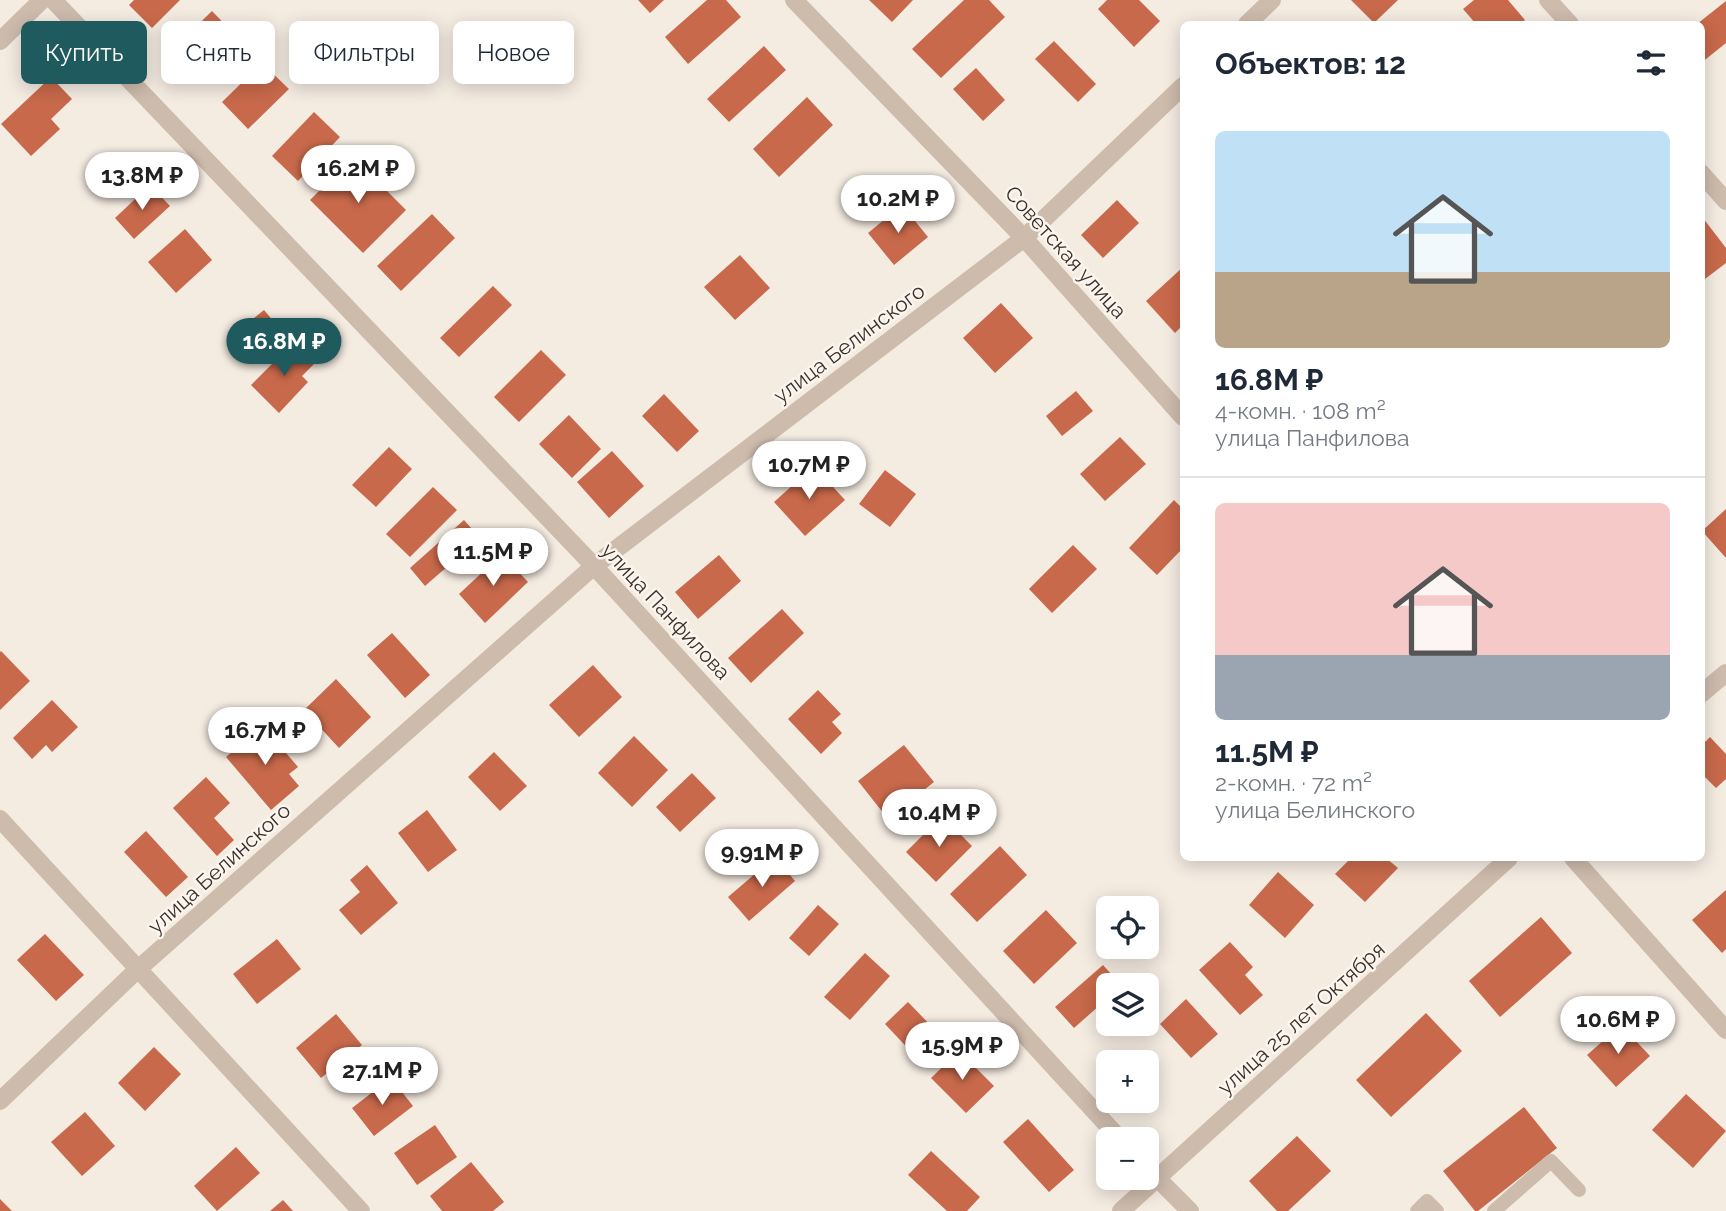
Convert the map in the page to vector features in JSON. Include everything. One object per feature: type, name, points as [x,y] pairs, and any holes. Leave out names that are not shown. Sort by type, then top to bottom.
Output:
[{"type":"street","points":[[0,41],[42,0]]},
{"type":"street","name":"улица Панфилова","points":[[53,0],[594,566],[1110,1127]]},
{"type":"street","name":"Советская улица","points":[[794,0],[1024,238],[1180,414]]},
{"type":"street","points":[[1250,21],[1272,0]]},
{"type":"street","points":[[1548,0],[1567,21]]},
{"type":"street","name":"улица Белинского","points":[[0,1101],[137,970],[594,566],[1024,238],[1180,89]]},
{"type":"street","points":[[1705,177],[1726,201]]},
{"type":"street","points":[[1705,691],[1726,673]]},
{"type":"street","points":[[0,819],[361,1211]]},
{"type":"street","name":"улица 25 лет Октября","points":[[1159,1168],[1507,861]]},
{"type":"street","points":[[1576,861],[1726,1030]]},
{"type":"street","points":[[1159,1181],[1190,1211]]},
{"type":"street","name":"улица 25 лет Октября","points":[[1121,1211],[1139,1190]]},
{"type":"lane","points":[[1494,1211],[1551,1161],[1579,1190]]},
{"type":"lane","points":[[1417,1211],[1427,1201],[1437,1211]]},
{"type":"building","points":[[134,0],[180,0],[152,28],[129,5]]},
{"type":"building","points":[[638,0],[664,0],[650,13]]},
{"type":"building","points":[[707,0],[726,0],[741,17],[688,64],[665,37]]},
{"type":"building","points":[[869,0],[913,0],[892,22]]},
{"type":"building","points":[[964,0],[989,0],[1005,17],[941,78],[912,49]]},
{"type":"building","points":[[1107,0],[1139,0],[1160,21],[1134,47],[1098,9]]},
{"type":"building","points":[[1351,0],[1398,0],[1376,21],[1372,21]]},
{"type":"building","points":[[1474,0],[1508,0],[1525,20],[1473,21],[1463,9]]},
{"type":"building","points":[[1726,1],[1726,43],[1705,60],[1705,21],[1701,21]]},
{"type":"building","points":[[212,11],[222,21],[202,21]]},
{"type":"building","points":[[1054,41],[1096,84],[1078,102],[1035,59]]},
{"type":"building","points":[[764,46],[786,70],[729,122],[707,99]]},
{"type":"building","points":[[976,68],[1005,100],[983,121],[953,89]]},
{"type":"building","points":[[275,76],[289,89],[248,129],[222,102],[240,84],[275,84]]},
{"type":"building","points":[[44,84],[58,84],[72,99],[51,119],[60,129],[31,156],[1,124]]},
{"type":"building","points":[[807,97],[833,125],[779,177],[753,149]]},
{"type":"building","points":[[314,112],[340,137],[298,181],[272,156]]},
{"type":"building","points":[[353,157],[406,210],[363,253],[310,200]]},
{"type":"building","points":[[150,185],[170,206],[134,239],[115,218]]},
{"type":"building","points":[[1117,200],[1139,223],[1103,258],[1081,235]]},
{"type":"building","points":[[902,205],[928,237],[894,265],[868,233]]},
{"type":"building","points":[[432,214],[455,238],[401,291],[377,266]]},
{"type":"building","points":[[1705,221],[1726,248],[1726,263],[1705,279]]},
{"type":"building","points":[[185,229],[212,260],[176,293],[148,262]]},
{"type":"building","points":[[740,255],[770,288],[735,320],[704,287]]},
{"type":"building","points":[[1180,270],[1180,328],[1175,333],[1146,301]]},
{"type":"building","points":[[493,286],[512,305],[459,357],[440,338]]},
{"type":"building","points":[[1001,303],[1033,338],[995,373],[963,338]]},
{"type":"building","points":[[264,310],[281,330],[245,360],[228,339]]},
{"type":"building","points":[[293,343],[314,364],[302,376],[308,382],[279,413],[251,385]]},
{"type":"building","points":[[541,350],[566,375],[519,422],[494,397]]},
{"type":"building","points":[[1076,391],[1093,411],[1062,436],[1046,416]]},
{"type":"building","points":[[664,394],[699,431],[677,452],[642,416]]},
{"type":"building","points":[[569,415],[601,449],[572,478],[539,444]]},
{"type":"building","points":[[1120,437],[1146,464],[1105,501],[1080,474]]},
{"type":"building","points":[[389,447],[412,469],[376,507],[352,485]]},
{"type":"building","points":[[612,451],[644,486],[609,518],[577,482]]},
{"type":"building","points":[[814,466],[845,500],[805,536],[774,502]]},
{"type":"building","points":[[885,470],[916,494],[890,527],[859,504]]},
{"type":"building","points":[[433,487],[457,510],[410,557],[386,534]]},
{"type":"building","points":[[1174,500],[1180,506],[1180,551],[1157,575],[1129,548]]},
{"type":"building","points":[[1726,509],[1726,558],[1705,534],[1705,528]]},
{"type":"building","points":[[464,520],[480,538],[425,586],[410,568]]},
{"type":"building","points":[[1073,545],[1097,569],[1052,613],[1029,589]]},
{"type":"building","points":[[502,554],[528,582],[485,623],[459,594]]},
{"type":"building","points":[[719,555],[741,581],[698,619],[675,592]]},
{"type":"building","points":[[782,609],[804,633],[751,683],[728,658]]},
{"type":"building","points":[[392,633],[430,675],[405,698],[367,655]]},
{"type":"building","points":[[0,652],[30,681],[0,710]]},
{"type":"building","points":[[593,665],[622,697],[579,737],[549,705]]},
{"type":"building","points":[[336,679],[371,717],[339,748],[304,710]]},
{"type":"building","points":[[818,690],[841,714],[832,722],[842,733],[821,754],[788,719]]},
{"type":"building","points":[[52,700],[78,727],[52,752],[46,745],[32,759],[13,738]]},
{"type":"building","points":[[263,726],[298,767],[289,774],[299,786],[271,810],[226,757]]},
{"type":"building","points":[[634,736],[668,770],[632,807],[598,773]]},
{"type":"building","points":[[1710,737],[1726,754],[1726,779],[1716,788],[1705,777],[1705,742]]},
{"type":"building","points":[[904,745],[934,782],[888,819],[858,781]]},
{"type":"building","points":[[494,752],[527,786],[500,811],[468,777]]},
{"type":"building","points":[[692,773],[716,798],[680,832],[656,807]]},
{"type":"building","points":[[206,777],[230,803],[214,818],[234,840],[217,856],[173,808]]},
{"type":"building","points":[[427,810],[457,850],[428,872],[398,833]]},
{"type":"building","points":[[942,816],[972,846],[936,882],[906,852]]},
{"type":"building","points":[[146,831],[188,877],[166,897],[124,852]]},
{"type":"building","points":[[1000,846],[1027,875],[977,922],[950,894]]},
{"type":"building","points":[[775,857],[795,881],[749,921],[728,897]]},
{"type":"building","points":[[1348,861],[1390,861],[1398,868],[1365,902],[1335,874]]},
{"type":"building","points":[[367,865],[398,903],[361,935],[339,910],[360,892],[350,880]]},
{"type":"building","points":[[1278,872],[1314,905],[1285,938],[1249,905]]},
{"type":"building","points":[[1726,890],[1726,949],[1722,953],[1692,920]]},
{"type":"building","points":[[818,905],[839,924],[809,956],[789,938]]},
{"type":"building","points":[[1046,910],[1077,943],[1034,984],[1003,951]]},
{"type":"building","points":[[1541,917],[1572,953],[1500,1017],[1469,981]]},
{"type":"building","points":[[45,934],[84,975],[56,1001],[17,960]]},
{"type":"building","points":[[277,939],[301,969],[257,1004],[233,974]]},
{"type":"building","points":[[1230,942],[1253,967],[1245,975],[1263,995],[1240,1015],[1199,970]]},
{"type":"building","points":[[865,953],[890,976],[850,1020],[824,997]]},
{"type":"building","points":[[1103,965],[1110,973],[1096,973],[1096,1009],[1074,1028],[1055,1007]]},
{"type":"building","points":[[1186,999],[1218,1034],[1191,1058],[1160,1024]]},
{"type":"building","points":[[908,1002],[939,1034],[916,1057],[885,1024]]},
{"type":"building","points":[[1426,1013],[1462,1051],[1391,1117],[1356,1080]]},
{"type":"building","points":[[336,1014],[362,1045],[321,1078],[296,1048]]},
{"type":"building","points":[[1621,1025],[1650,1056],[1616,1087],[1587,1055]]},
{"type":"building","points":[[154,1047],[181,1074],[145,1111],[118,1083]]},
{"type":"building","points":[[959,1051],[994,1086],[966,1113],[931,1078]]},
{"type":"building","points":[[391,1078],[413,1106],[374,1136],[352,1108]]},
{"type":"building","points":[[1686,1094],[1726,1131],[1693,1168],[1652,1130]]},
{"type":"building","points":[[1524,1107],[1557,1148],[1475,1211],[1443,1171]]},
{"type":"building","points":[[85,1112],[115,1146],[82,1176],[51,1142]]},
{"type":"building","points":[[1028,1119],[1074,1170],[1049,1192],[1003,1142]]},
{"type":"building","points":[[435,1125],[457,1157],[417,1185],[394,1153]]},
{"type":"building","points":[[1297,1136],[1331,1171],[1288,1211],[1277,1211],[1249,1181]]},
{"type":"building","points":[[236,1147],[260,1173],[217,1211],[194,1186]]},
{"type":"building","points":[[931,1151],[980,1197],[967,1211],[947,1211],[908,1175]]},
{"type":"building","points":[[471,1162],[504,1202],[493,1211],[442,1211],[430,1196]]},
{"type":"building","points":[[0,1199],[12,1211],[0,1211]]},
{"type":"building","points":[[283,1200],[293,1211],[270,1211]]}]
